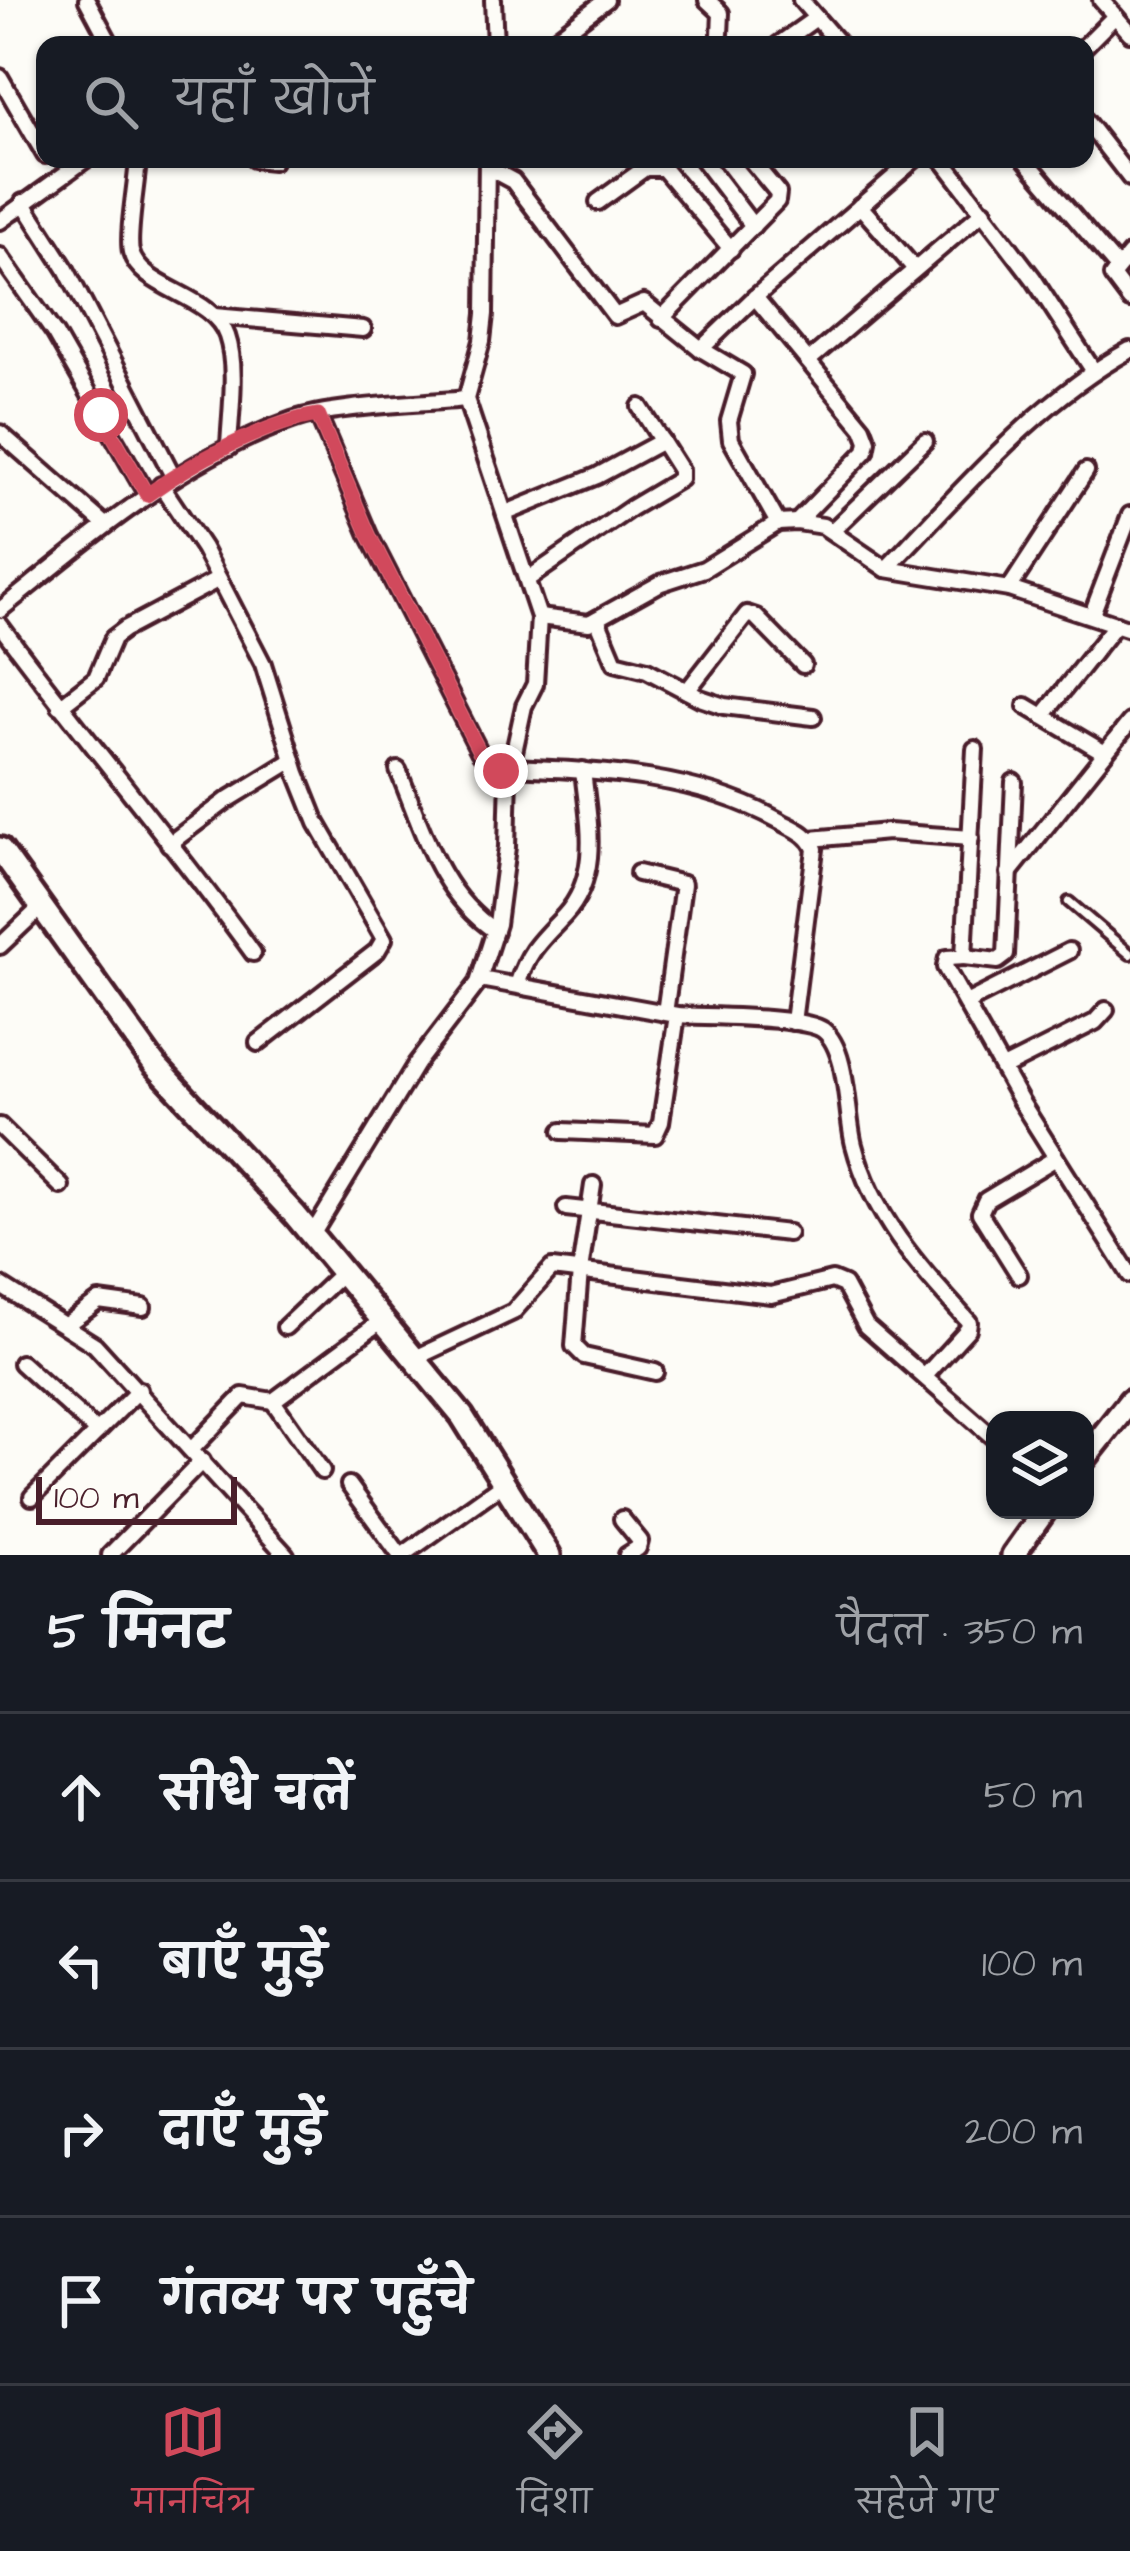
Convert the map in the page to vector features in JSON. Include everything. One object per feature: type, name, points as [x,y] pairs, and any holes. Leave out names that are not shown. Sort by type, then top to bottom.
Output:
[{"type":"street","points":[[87,0],[106,36]]},
{"type":"street","points":[[494,0],[495,36]]},
{"type":"street","points":[[559,36],[606,0]]},
{"type":"street","points":[[707,0],[721,13],[720,34]]},
{"type":"street","points":[[801,0],[832,36]]},
{"type":"street","points":[[1101,0],[1130,33]]},
{"type":"street","points":[[1094,37],[1115,16]]},
{"type":"street","points":[[790,36],[816,17]]},
{"type":"street","points":[[0,77],[36,140]]},
{"type":"street","points":[[1094,132],[1130,178]]},
{"type":"street","points":[[52,168],[58,178]]},
{"type":"street","points":[[73,168],[9,210],[66,269],[167,481],[263,664],[317,823],[384,939],[377,951],[258,1043]]},
{"type":"street","points":[[137,168],[129,245],[133,259],[143,272],[214,316],[227,334],[230,448]]},
{"type":"street","points":[[312,1235],[377,1122],[480,979],[495,931],[507,847],[510,771],[524,706],[536,684],[538,617],[466,399],[482,341],[487,168]]},
{"type":"street","points":[[494,168],[513,181],[615,316],[641,303],[743,374],[729,421],[731,440],[778,523]]},
{"type":"street","points":[[598,202],[645,168],[663,168],[731,248]]},
{"type":"street","points":[[709,168],[753,226]]},
{"type":"street","points":[[662,319],[779,198],[757,168]]},
{"type":"street","points":[[701,349],[754,296],[904,168]]},
{"type":"street","points":[[948,168],[1034,278],[1093,370]]},
{"type":"street","points":[[1033,168],[1117,267]]},
{"type":"street","points":[[860,206],[915,269]]},
{"type":"street","points":[[808,361],[984,211]]},
{"type":"street","points":[[1130,254],[1112,276],[1130,299]]},
{"type":"street","points":[[0,256],[55,334],[147,495]]},
{"type":"street","points":[[754,296],[868,441],[866,451],[796,522]]},
{"type":"street","points":[[214,316],[363,328]]},
{"type":"street","points":[[886,568],[1025,425],[1093,370],[1130,350]]},
{"type":"street","points":[[0,610],[167,481],[295,418],[466,399]]},
{"type":"street","points":[[528,579],[680,479],[680,470],[640,407]]},
{"type":"street","points":[[318,415],[369,535],[489,764],[510,771],[583,770],[683,783],[724,794],[811,839],[888,832],[971,838]]},
{"type":"street","points":[[0,433],[105,525]]},
{"type":"street","points":[[506,513],[597,476],[662,441]]},
{"type":"street","points":[[832,531],[926,441]]},
{"type":"street","points":[[1009,589],[1086,472]]},
{"type":"street","points":[[1092,614],[1130,514]]},
{"type":"street","points":[[538,617],[581,624],[597,619],[661,583],[704,569],[778,523],[796,522],[832,531],[886,568],[1009,589],[1123,626],[1043,716]]},
{"type":"street","points":[[60,706],[96,678],[113,638],[124,628],[219,579]]},
{"type":"street","points":[[687,691],[747,614],[756,617],[803,665]]},
{"type":"street","points":[[597,619],[615,662],[647,670],[724,706],[813,717]]},
{"type":"street","points":[[0,625],[253,953]]},
{"type":"street","points":[[1026,706],[1105,753]]},
{"type":"street","points":[[1009,873],[1130,722]]},
{"type":"street","points":[[964,957],[975,748]]},
{"type":"street","points":[[170,844],[226,801],[293,760]]},
{"type":"street","points":[[398,770],[445,880],[459,903],[495,931]]},
{"type":"street","points":[[517,986],[526,958],[539,937],[566,914],[589,865],[592,845],[583,770]]},
{"type":"street","points":[[1014,782],[1003,960],[947,958],[945,967],[1130,1274]]},
{"type":"street","points":[[793,1022],[815,849],[811,839]]},
{"type":"street","points":[[0,849],[154,1064],[312,1235],[462,1416],[548,1555]]},
{"type":"street","points":[[562,1131],[655,1136],[683,884],[638,873]]},
{"type":"street","points":[[0,946],[41,907]]},
{"type":"street","points":[[966,1004],[1069,951]]},
{"type":"street","points":[[480,979],[671,1014],[793,1022],[823,1030],[835,1047],[868,1187],[902,1246],[969,1322],[968,1329],[925,1376]]},
{"type":"street","points":[[1003,1068],[1095,1022],[1106,1010]]},
{"type":"street","points":[[0,1126],[61,1186]]},
{"type":"street","points":[[1018,1275],[980,1213],[981,1206],[1056,1158]]},
{"type":"street","points":[[592,1186],[580,1271],[576,1352],[655,1372]]},
{"type":"street","points":[[566,1208],[788,1233]]},
{"type":"street","points":[[413,1359],[513,1312],[553,1268],[772,1295],[832,1280],[844,1285],[866,1326],[986,1431]]},
{"type":"street","points":[[285,1327],[342,1273]]},
{"type":"street","points":[[0,1285],[95,1345],[286,1555]]},
{"type":"street","points":[[67,1324],[99,1301],[143,1306]]},
{"type":"street","points":[[273,1401],[381,1321]]},
{"type":"street","points":[[21,1363],[97,1432]]},
{"type":"street","points":[[32,1497],[139,1390]]},
{"type":"street","points":[[110,1555],[243,1396],[273,1401],[322,1471]]},
{"type":"street","points":[[1094,1447],[1130,1401]]},
{"type":"street","points":[[349,1485],[402,1555],[504,1483]]},
{"type":"street","points":[[622,1519],[640,1541],[627,1555]]},
{"type":"street","points":[[1013,1555],[1039,1519]]},
{"type":"lane","points":[[1070,902],[1130,954]]},
{"type":"route","points":[[101,415],[147,495],[173,476],[230,448],[295,418],[318,415],[369,535],[479,751],[501,771]]}]
